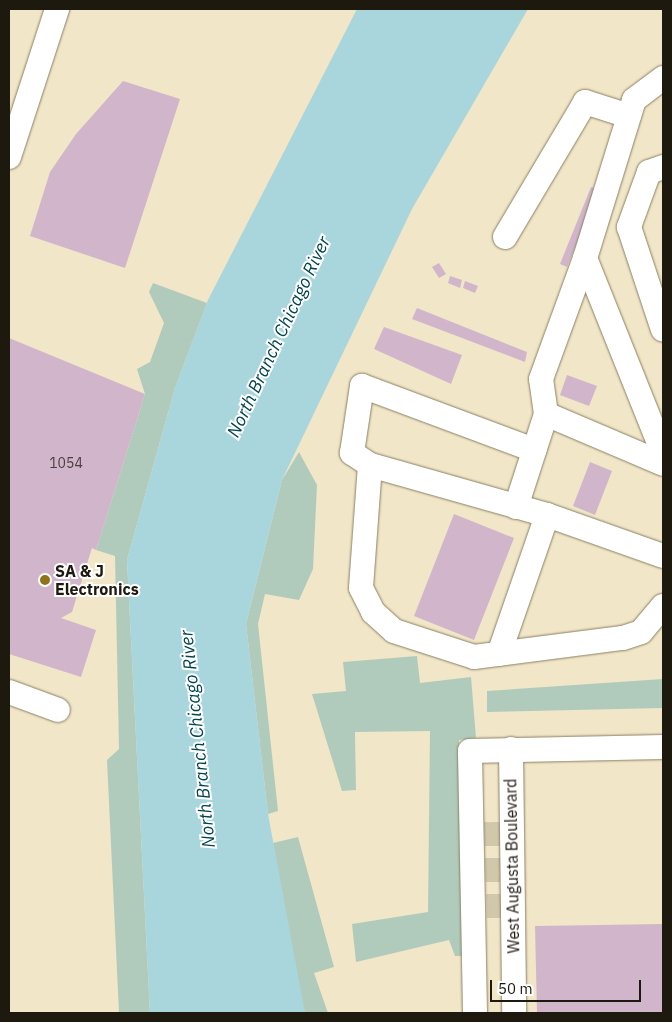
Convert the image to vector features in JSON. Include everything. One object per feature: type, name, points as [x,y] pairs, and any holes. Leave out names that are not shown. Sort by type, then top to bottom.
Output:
[{"type":"street","points":[[9,157],[57,9]]},
{"type":"street","points":[[516,507],[546,414],[541,379],[585,258],[634,100],[663,78]]},
{"type":"street","points":[[505,237],[585,102],[629,116]]},
{"type":"street","points":[[656,169],[628,227],[663,330]]},
{"type":"street","points":[[585,258],[663,453]]},
{"type":"street","points":[[534,450],[362,386],[352,453],[370,465],[547,515],[663,554]]},
{"type":"street","points":[[546,414],[663,464]]},
{"type":"street","points":[[370,465],[361,588],[373,612],[394,631],[474,657],[623,638],[641,632],[663,606]]},
{"type":"street","points":[[498,654],[547,515]]},
{"type":"street","points":[[9,692],[58,710]]},
{"type":"street","points":[[475,1013],[469,972],[470,750],[663,747]]},
{"type":"street","points":[[496,822],[503,750]]},
{"type":"street","name":"West Augusta Boulevard","points":[[503,750],[514,1002]]},
{"type":"street","points":[[499,922],[499,951],[514,1002]]},
{"type":"green space","points":[[153,283],[207,303],[175,388],[127,560],[150,1013],[119,1013],[107,760],[119,749],[115,556],[96,550],[145,394],[137,369],[150,362],[164,323],[149,292]]},
{"type":"green space","points":[[299,452],[317,485],[313,569],[299,600],[265,594],[258,624],[278,811],[268,814],[246,624],[282,480]]},
{"type":"green space","points":[[417,656],[420,683],[471,677],[476,738],[459,740],[463,956],[455,956],[449,940],[356,962],[352,924],[428,912],[430,731],[355,732],[356,790],[342,791],[312,694],[346,691],[343,662]]},
{"type":"green space","points":[[663,679],[663,708],[487,712],[487,691]]},
{"type":"green space","points":[[298,837],[334,967],[314,973],[328,1013],[305,1013],[301,1000],[273,843]]},
{"type":"water","name":"North Branch Chicago River","points":[[357,9],[528,9],[412,209],[282,480],[246,624],[268,814],[305,1013],[150,1013],[127,560],[175,388],[208,300]]},
{"type":"building","points":[[123,81],[180,99],[125,268],[30,236],[50,172],[76,134]]},
{"type":"building","points":[[591,187],[599,189],[567,267],[560,264]]},
{"type":"building","points":[[439,263],[446,274],[439,278],[432,267]]},
{"type":"building","points":[[450,276],[462,280],[460,288],[448,283]]},
{"type":"building","points":[[465,281],[478,286],[475,293],[463,288]]},
{"type":"building","points":[[417,308],[527,352],[525,362],[412,319]]},
{"type":"building","points":[[384,327],[462,355],[451,384],[374,349]]},
{"type":"building","points":[[9,338],[145,394],[96,550],[92,548],[72,612],[61,618],[96,630],[81,677],[9,654]]},
{"type":"building","points":[[567,375],[597,386],[589,406],[560,395]]},
{"type":"building","points":[[590,462],[612,471],[595,515],[573,506]]},
{"type":"building","points":[[454,514],[514,538],[474,640],[414,616]]},
{"type":"building","points":[[663,924],[663,1013],[537,1013],[535,926]]},
{"type":"tunnel","points":[[496,822],[499,923]]},
{"type":"place","name":"SA & J Electronics","points":[[45,580]]}]
